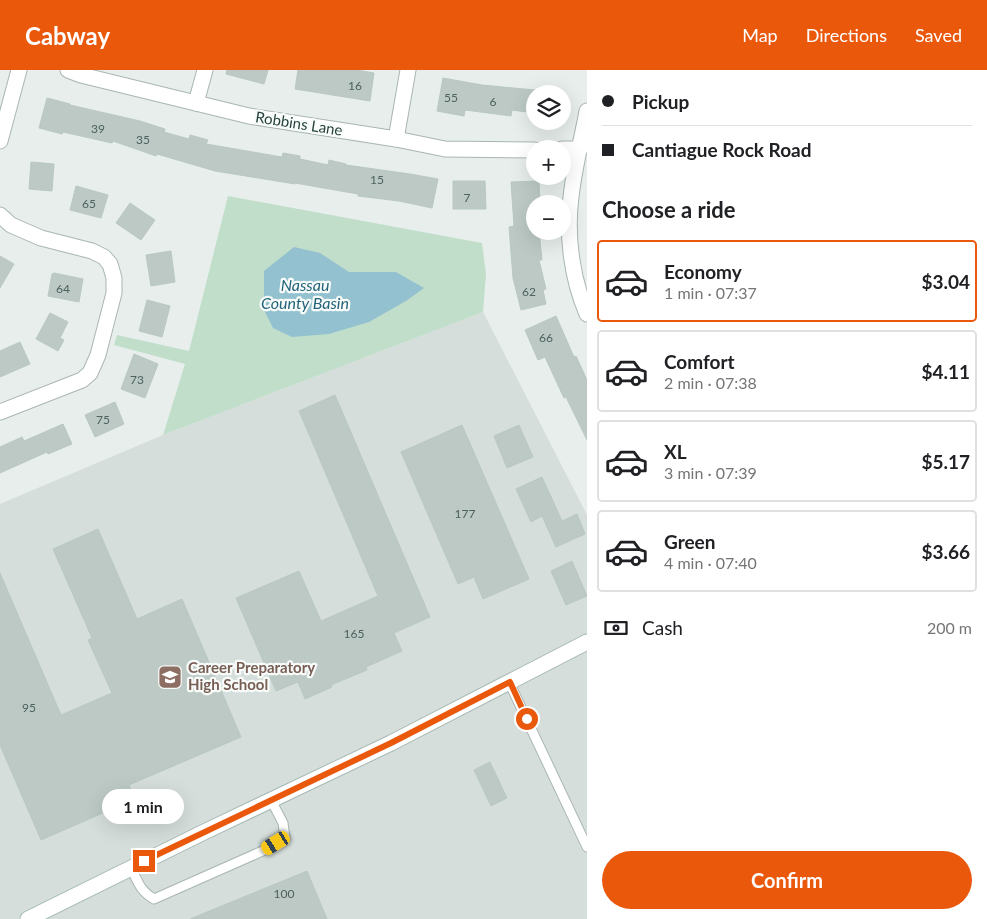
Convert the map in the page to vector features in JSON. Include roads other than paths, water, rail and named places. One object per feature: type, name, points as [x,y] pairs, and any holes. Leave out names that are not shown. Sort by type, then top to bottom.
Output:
[{"type":"street","points":[[0,141],[19,70]]},
{"type":"street","name":"Robbins Lane","points":[[68,70],[81,75],[249,116],[446,148],[526,150]]},
{"type":"street","points":[[196,103],[205,70]]},
{"type":"street","points":[[396,140],[408,70]]},
{"type":"street","points":[[587,111],[571,198],[570,224],[570,244],[575,278],[587,314]]},
{"type":"street","points":[[571,149],[580,149]]},
{"type":"street","points":[[0,215],[11,225],[41,238],[92,251],[110,264],[114,278],[114,293],[98,355],[90,373],[82,380],[0,412]]},
{"type":"street","points":[[28,919],[391,743],[587,642]]},
{"type":"lane","points":[[510,682],[587,847]]},
{"type":"lane","points":[[132,868],[145,894],[154,899],[267,849],[285,838],[283,823],[271,800]]},
{"type":"water","name":"Nassau County Basin","points":[[294,247],[320,253],[349,272],[396,272],[424,288],[406,301],[369,322],[329,334],[292,337],[273,328],[264,310],[264,271]]},
{"type":"place","name":"Career Preparatory High School","points":[[170,677]]}]
